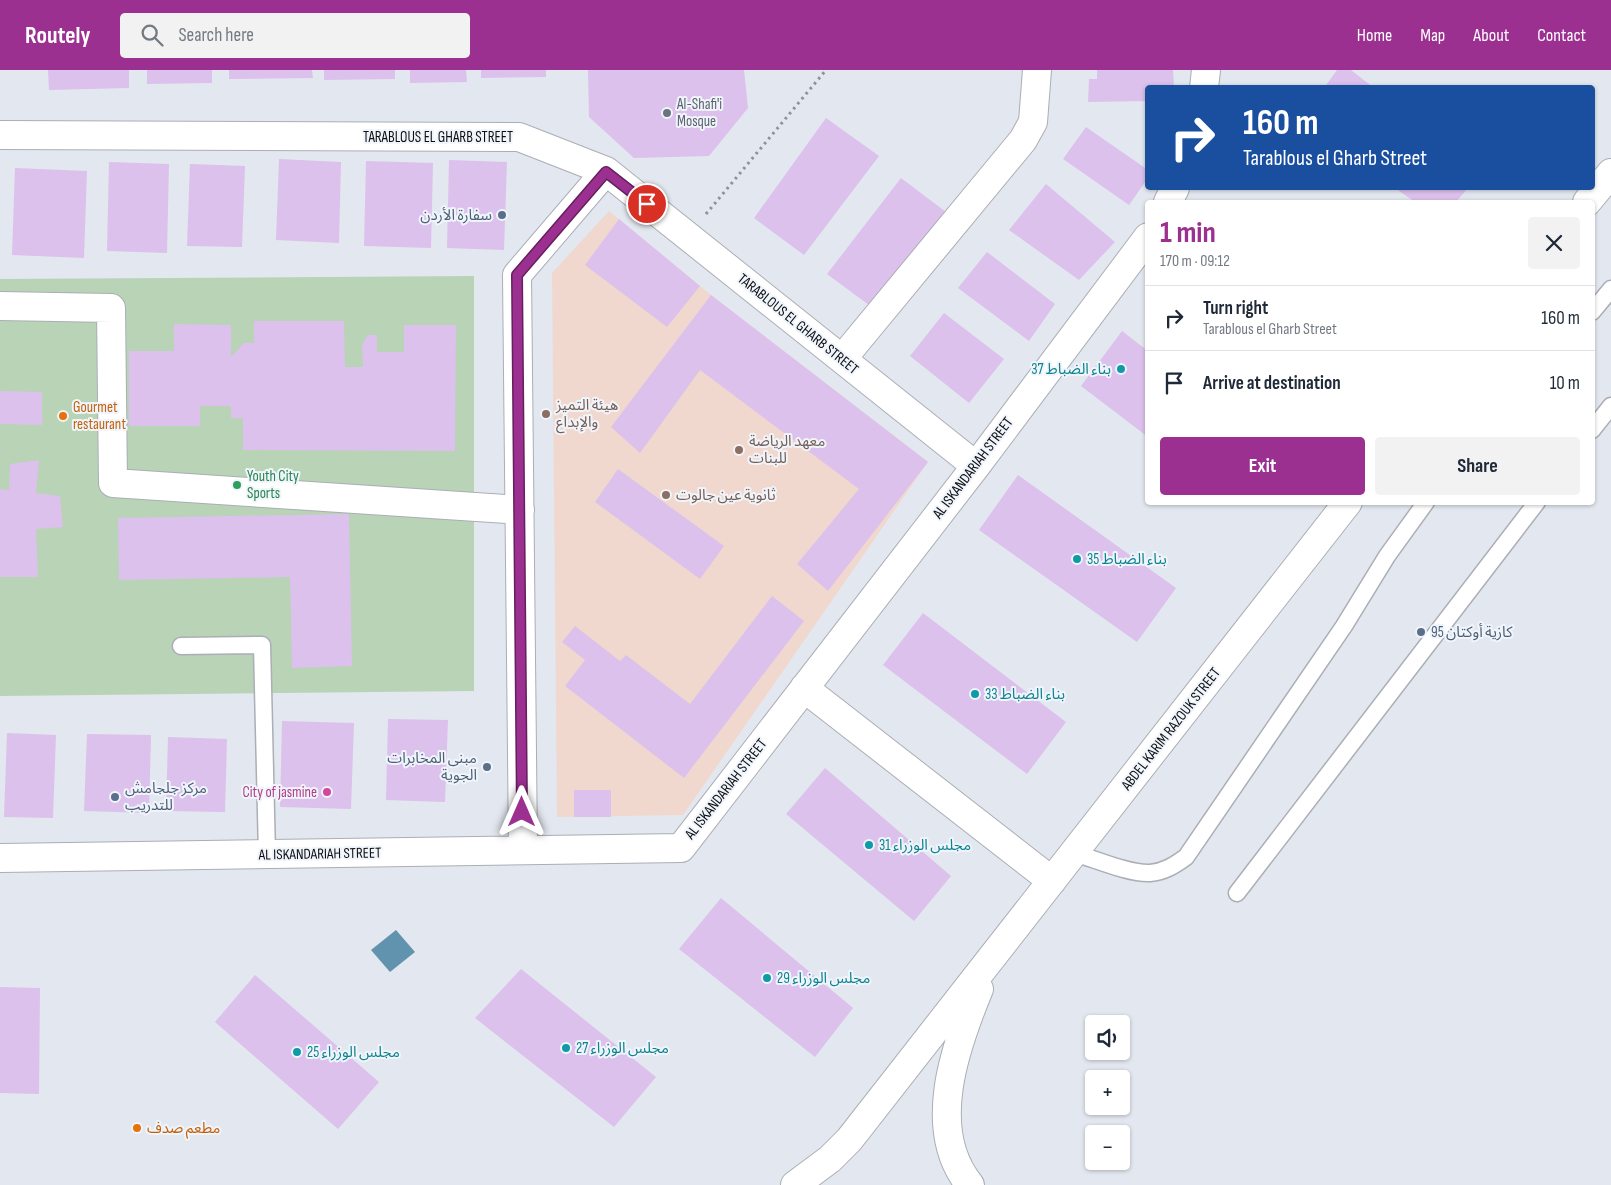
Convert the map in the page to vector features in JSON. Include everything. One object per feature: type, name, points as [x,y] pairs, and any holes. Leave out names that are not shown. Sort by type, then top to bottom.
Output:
[{"type":"street","points":[[842,359],[1023,140],[1033,122],[1037,70]]},
{"type":"street","points":[[1204,85],[1206,70]]},
{"type":"street","name":"TARABLOUS EL GHARB STREET","points":[[0,136],[519,137],[606,172],[976,466]]},
{"type":"street","points":[[523,850],[517,275],[606,172]]},
{"type":"street","points":[[1589,200],[1611,173]]},
{"type":"street","name":"AL ISKANDARIAH STREET","points":[[0,858],[681,848],[976,466],[1145,241]]},
{"type":"street","points":[[0,306],[110,308],[113,483],[520,510]]},
{"type":"street","name":"ABDEL KARIM RAZOUK STREET","points":[[794,1185],[830,1159],[848,1140],[1346,505]]},
{"type":"street","points":[[804,688],[1052,881]]},
{"type":"street","points":[[970,1185],[957,1164],[950,1147],[946,1110],[948,1092],[962,1031],[993,955]]},
{"type":"lane","points":[[1595,308],[1611,289]]},
{"type":"lane","points":[[1595,426],[1611,406]]},
{"type":"lane","points":[[1074,853],[1137,872],[1151,873],[1176,865],[1186,857],[1344,626],[1387,556],[1424,505]]},
{"type":"lane","points":[[1237,893],[1535,505]]},
{"type":"lane","points":[[181,646],[262,645],[267,855]]},
{"type":"path","points":[[688,236],[826,70]]},
{"type":"shaded area","points":[[609,211],[711,295],[928,462],[683,815],[557,817],[552,273]]},
{"type":"green space","name":"Youth City Sports","points":[[474,276],[474,691],[0,696],[0,279]]},
{"type":"water","points":[[396,930],[415,952],[390,972],[371,950]]},
{"type":"building","points":[[48,70],[129,70],[129,88],[49,90]]},
{"type":"building","points":[[147,70],[212,70],[212,83],[147,84]]},
{"type":"building","points":[[229,70],[312,70],[313,78],[229,79]]},
{"type":"building","points":[[324,70],[395,70],[395,79],[324,80]]},
{"type":"building","points":[[410,70],[466,70],[467,82],[410,83]]},
{"type":"building","points":[[481,70],[546,70],[546,77],[481,78]]},
{"type":"building","name":"Al-Shafi'i Mosque","points":[[588,70],[744,70],[748,108],[709,156],[634,158],[589,117]]},
{"type":"building","points":[[1097,70],[1173,70],[1174,85],[1145,85],[1145,101],[1088,102],[1089,79],[1097,79]]},
{"type":"building","points":[[1337,70],[1351,70],[1370,85],[1326,85]]},
{"type":"building","points":[[826,118],[879,156],[804,255],[754,218]]},
{"type":"building","points":[[1086,127],[1145,168],[1145,182],[1129,205],[1063,159]]},
{"type":"building","points":[[279,159],[341,162],[339,243],[276,240]]},
{"type":"building","points":[[449,160],[507,162],[504,250],[447,248]]},
{"type":"building","points":[[366,161],[433,163],[431,248],[364,246]]},
{"type":"building","points":[[109,162],[169,164],[167,253],[107,251]]},
{"type":"building","points":[[190,164],[245,166],[242,247],[187,246]]},
{"type":"building","points":[[15,168],[87,171],[84,258],[12,255]]},
{"type":"building","points":[[901,178],[950,215],[877,311],[827,274]]},
{"type":"building","points":[[1046,184],[1115,242],[1079,280],[1009,230]]},
{"type":"building","points":[[1398,190],[1466,190],[1458,200],[1412,200]]},
{"type":"building","points":[[619,219],[700,286],[667,327],[585,265]]},
{"type":"building","points":[[987,252],[1055,304],[1029,341],[958,288]]},
{"type":"building","points":[[711,295],[928,462],[828,591],[797,564],[859,489],[700,370],[640,453],[611,427]]},
{"type":"building","points":[[944,313],[1004,359],[969,403],[910,356]]},
{"type":"building","points":[[254,321],[344,321],[345,367],[363,367],[362,344],[368,335],[377,335],[377,352],[404,352],[404,325],[456,325],[455,451],[243,450],[243,418],[231,418],[231,406],[200,406],[200,426],[129,426],[129,351],[174,351],[174,324],[231,325],[231,357],[244,343],[254,343]]},
{"type":"building","name":"بناء الضباط 37","points":[[1122,331],[1145,349],[1145,435],[1081,386]]},
{"type":"building","points":[[0,391],[42,392],[42,425],[0,424]]},
{"type":"building","points":[[39,460],[36,493],[60,496],[63,527],[36,529],[38,577],[0,577],[0,489],[9,490],[10,464]]},
{"type":"building","points":[[618,469],[724,546],[700,579],[595,502]]},
{"type":"building","name":"بناء الضباط 35","points":[[1018,475],[1176,588],[1137,642],[979,530]]},
{"type":"building","points":[[349,514],[352,666],[292,668],[290,577],[119,580],[118,518]]},
{"type":"building","points":[[772,596],[804,621],[684,778],[565,686],[585,660],[562,642],[575,626],[620,661],[626,655],[690,704]]},
{"type":"building","name":"بناء الضباط 33","points":[[923,613],[1066,722],[1027,774],[883,665]]},
{"type":"building","points":[[388,719],[448,720],[445,802],[386,800]]},
{"type":"building","points":[[282,721],[354,723],[351,809],[280,807]]},
{"type":"building","points":[[7,733],[56,735],[53,818],[4,817]]},
{"type":"building","points":[[87,734],[151,735],[149,813],[84,811]]},
{"type":"building","points":[[168,737],[227,739],[225,812],[166,811]]},
{"type":"building","name":"مجلس الوزراء 31","points":[[825,768],[951,876],[914,921],[786,814]]},
{"type":"building","points":[[574,790],[611,790],[611,817],[574,817]]},
{"type":"building","name":"مجلس الوزراء 29","points":[[721,898],[853,1008],[815,1057],[679,949]]},
{"type":"building","name":"مجلس الوزراء 27","points":[[521,969],[656,1077],[614,1127],[475,1018]]},
{"type":"building","name":"مجلس الوزراء 25","points":[[255,975],[379,1082],[338,1129],[215,1022]]},
{"type":"building","points":[[0,987],[40,988],[39,1094],[0,1093]]},
{"type":"place","name":"Al-Shafi'i Mosque","points":[[667,113]]},
{"type":"place","name":"سفارة الأردن","points":[[502,215]]},
{"type":"place","name":"بناء الضباط 37","points":[[1121,369]]},
{"type":"place","name":"هيئة التميز والإبداع","points":[[546,414]]},
{"type":"place","name":"Gourmet restaurant","points":[[63,416]]},
{"type":"place","name":"معهد الرياضة للبنات","points":[[739,450]]},
{"type":"place","name":"Youth City Sports","points":[[237,485]]},
{"type":"place","name":"ثانوية عين جالوت","points":[[666,495]]},
{"type":"place","name":"بناء الضباط 35","points":[[1077,559]]},
{"type":"place","name":"كازية أوكتان 95","points":[[1421,632]]},
{"type":"place","name":"بناء الضباط 33","points":[[975,694]]},
{"type":"place","name":"مبنى المخابرات الجوية","points":[[487,767]]},
{"type":"place","name":"City of jasmine","points":[[327,792]]},
{"type":"place","name":"مركز جلجامش للتدريب","points":[[115,797]]},
{"type":"place","name":"مجلس الوزراء 31","points":[[869,845]]},
{"type":"place","name":"مجلس الوزراء 29","points":[[767,978]]},
{"type":"place","name":"مجلس الوزراء 27","points":[[566,1048]]},
{"type":"place","name":"مجلس الوزراء 25","points":[[297,1052]]},
{"type":"place","name":"مطعم صدف","points":[[137,1128]]},
{"type":"route","points":[[522,812],[517,275],[606,172],[647,204]]}]
